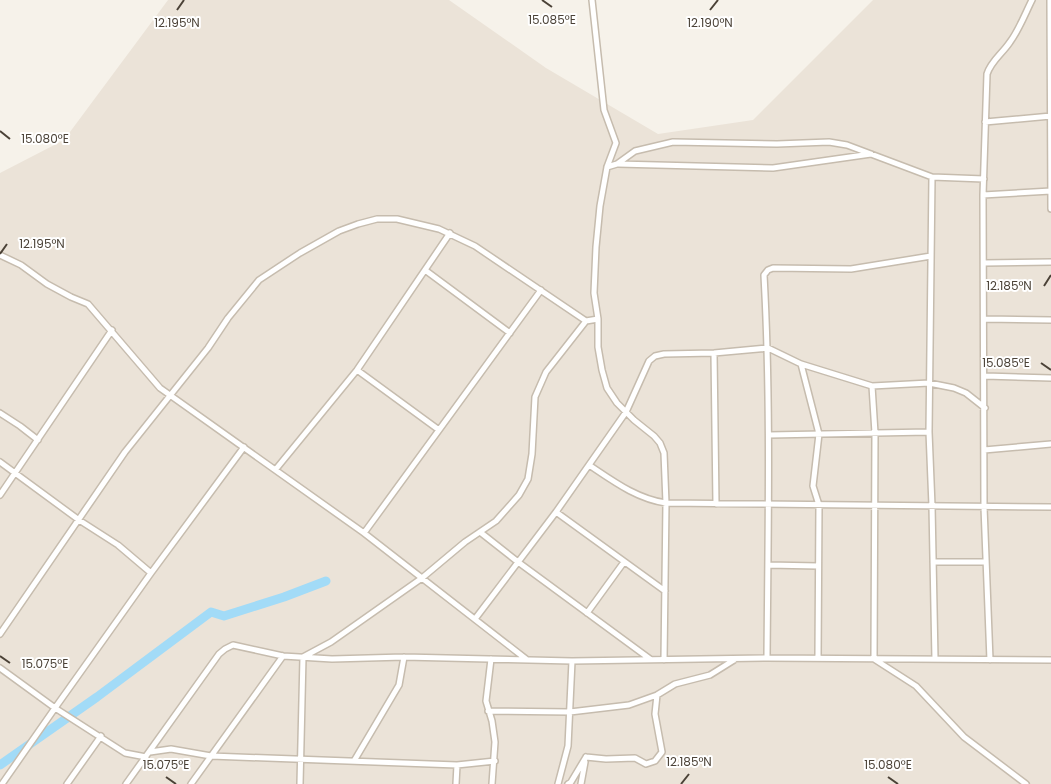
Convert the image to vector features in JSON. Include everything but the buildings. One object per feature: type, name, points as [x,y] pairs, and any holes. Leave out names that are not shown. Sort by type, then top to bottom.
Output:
[{"type":"street","points":[[592,0],[604,110],[616,142],[607,167],[600,206],[596,247],[594,293],[598,319],[598,347],[602,370],[608,388],[617,403],[654,436],[664,452],[666,503],[664,660]]},
{"type":"street","points":[[990,660],[984,507],[983,195],[987,74],[989,66],[1010,42],[1032,0]]},
{"type":"street","points":[[1050,0],[1051,209]]},
{"type":"street","points":[[986,122],[1051,116]]},
{"type":"street","points":[[617,164],[635,150],[673,142],[777,144],[829,142],[847,145],[932,177],[984,179]]},
{"type":"street","points":[[607,167],[617,164],[773,168],[871,154]]},
{"type":"street","points":[[932,177],[929,432],[935,659]]},
{"type":"street","points":[[983,195],[1051,191]]},
{"type":"street","points":[[0,634],[125,452],[208,348],[228,318],[259,280],[300,253],[339,231],[377,220],[397,219],[439,229],[475,246],[586,321]]},
{"type":"street","points":[[276,469],[357,370],[450,234]]},
{"type":"street","points":[[0,254],[21,265],[47,284],[88,304],[160,388],[364,533],[526,659]]},
{"type":"street","points":[[767,658],[769,505],[768,348],[764,275],[773,268],[863,268],[931,256]]},
{"type":"street","points":[[984,263],[1051,262]]},
{"type":"street","points":[[424,270],[510,333]]},
{"type":"street","points":[[364,533],[542,290]]},
{"type":"street","points":[[304,657],[331,642],[422,578],[465,542],[496,521],[519,495],[528,479],[532,454],[535,397],[546,372],[586,321],[598,319]]},
{"type":"street","points":[[984,319],[1051,320]]},
{"type":"street","points":[[0,495],[112,330]]},
{"type":"street","points":[[475,619],[556,512],[626,412],[649,361],[655,356],[768,348],[801,364],[872,386],[929,383],[962,391],[985,408]]},
{"type":"street","points":[[714,353],[716,504]]},
{"type":"street","points":[[801,364],[818,434],[813,486],[819,505],[818,658]]},
{"type":"street","points":[[357,370],[439,430]]},
{"type":"street","points":[[985,376],[1051,378]]},
{"type":"street","points":[[872,386],[875,433],[874,659]]},
{"type":"street","points":[[0,413],[38,440]]},
{"type":"street","points":[[768,435],[929,432]]},
{"type":"street","points":[[984,450],[1051,444]]},
{"type":"street","points":[[2,784],[244,447]]},
{"type":"street","points":[[0,462],[118,545],[152,573]]},
{"type":"street","points":[[589,465],[638,496],[666,503],[1051,507]]},
{"type":"street","points":[[556,512],[665,591]]},
{"type":"street","points":[[480,532],[650,659]]},
{"type":"street","points":[[587,613],[624,562]]},
{"type":"street","points":[[933,562],[986,562]]},
{"type":"street","points":[[768,564],[818,566]]},
{"type":"street","points":[[126,784],[219,654],[224,649],[233,645],[283,656],[304,657],[572,661],[767,658],[1051,660]]},
{"type":"street","points":[[191,784],[283,656]]},
{"type":"street","points":[[300,784],[304,657]]},
{"type":"street","points":[[354,761],[398,685],[404,657]]},
{"type":"street","points":[[491,659],[486,701],[492,721],[495,761],[492,784]]},
{"type":"street","points":[[488,711],[570,712],[629,705],[656,695],[675,684],[710,675],[736,659]]},
{"type":"street","points":[[874,659],[916,686],[964,737],[1026,784]]},
{"type":"street","points":[[558,784],[568,746],[572,661]]},
{"type":"street","points":[[0,668],[56,708],[101,736],[108,743],[125,753],[146,756]]},
{"type":"street","points":[[586,757],[606,759],[635,758],[646,764],[655,761],[662,752],[655,714],[656,695]]},
{"type":"street","points":[[67,784],[101,736]]},
{"type":"street","points":[[150,752],[171,749],[211,756],[457,765],[495,761]]},
{"type":"street","points":[[568,784],[586,757]]},
{"type":"street","points":[[581,784],[586,757]]},
{"type":"street","points":[[456,784],[457,765]]},
{"type":"shaded area","points":[[168,0],[449,0],[546,68],[658,134],[753,120],[873,0],[1051,0],[1051,784],[0,784],[0,173],[64,140]]},
{"type":"waterway","points":[[0,765],[97,697],[211,612],[224,616],[284,597],[326,581]]}]
